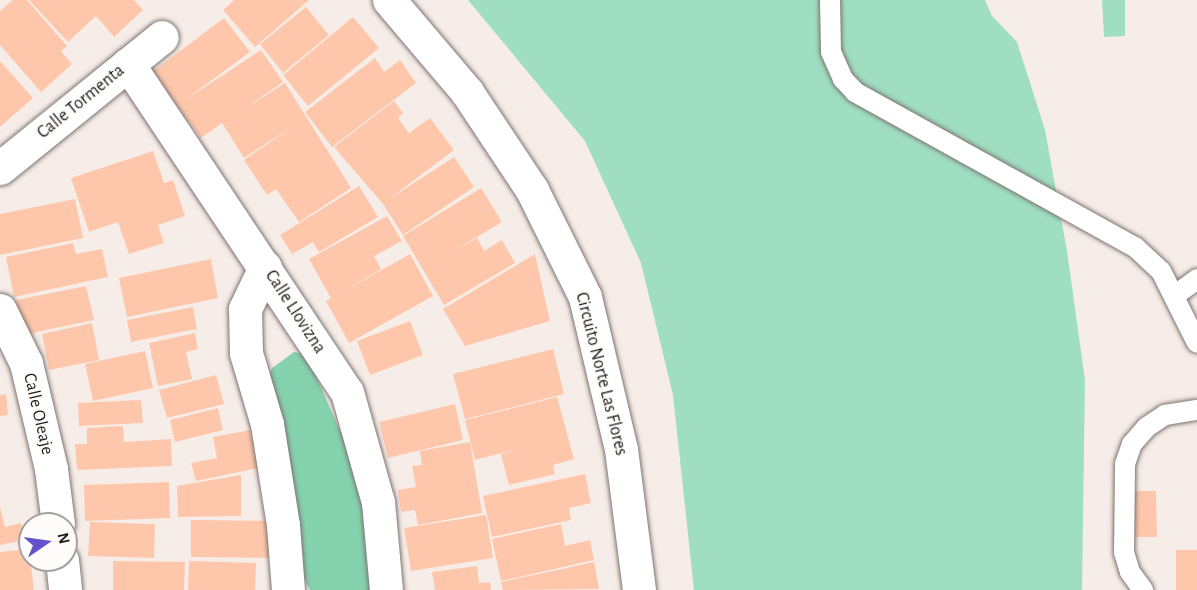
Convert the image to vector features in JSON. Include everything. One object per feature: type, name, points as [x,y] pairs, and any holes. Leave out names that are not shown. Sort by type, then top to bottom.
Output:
[{"type":"street","name":"Circuito Norte Las Flores","points":[[389,0],[480,112],[532,190],[585,297],[621,449],[639,590]]},
{"type":"street","name":"Calle Tormenta","points":[[0,168],[162,37]]},
{"type":"street","name":"Calle Llovizna","points":[[128,64],[347,392],[378,502],[386,590]]},
{"type":"street","points":[[265,267],[245,309],[246,353],[267,424],[283,525],[288,590]]},
{"type":"street","name":"Calle Oleaje","points":[[0,310],[26,363],[51,469],[56,512]]},
{"type":"street","points":[[63,572],[65,590]]},
{"type":"lane","points":[[830,0],[831,52],[843,79],[855,92],[872,105],[1135,247],[1161,271],[1197,343]]},
{"type":"lane","points":[[1174,296],[1197,279]]},
{"type":"lane","points":[[1143,590],[1130,572],[1124,552],[1125,465],[1132,444],[1147,427],[1165,415],[1197,410]]},
{"type":"green space","points":[[468,0],[985,0],[992,16],[1017,42],[1045,130],[1067,251],[1085,380],[1082,590],[694,590],[673,395],[641,263],[585,141]]},
{"type":"green space","points":[[1102,0],[1125,0],[1125,36],[1104,37]]},
{"type":"green space","points":[[294,352],[304,354],[310,362],[353,461],[367,509],[375,590],[310,590],[301,572],[267,382],[272,368]]},
{"type":"building","points":[[13,0],[27,0],[67,46],[61,51],[72,64],[41,92],[0,45],[0,11]]},
{"type":"building","points":[[29,0],[134,0],[143,10],[114,37],[96,16],[68,42]]},
{"type":"building","points":[[234,0],[309,0],[255,47],[223,10]]},
{"type":"building","points":[[306,7],[329,35],[283,73],[260,44]]},
{"type":"building","points":[[353,17],[379,48],[308,106],[283,75]]},
{"type":"building","points":[[224,18],[250,52],[185,100],[261,50],[283,82],[244,109],[285,83],[351,188],[299,222],[276,189],[267,195],[244,160],[298,123],[244,158],[222,123],[201,138],[152,72]]},
{"type":"building","points":[[375,58],[384,72],[400,60],[416,83],[332,147],[305,112]]},
{"type":"building","points":[[0,61],[33,98],[0,127]]},
{"type":"building","points":[[394,101],[403,113],[398,118],[409,133],[430,118],[454,150],[389,199],[454,157],[474,187],[403,235],[383,204],[334,147]]},
{"type":"building","points":[[153,151],[164,183],[173,180],[185,216],[158,225],[164,243],[129,254],[118,222],[89,232],[71,178]]},
{"type":"building","points":[[359,186],[378,217],[319,252],[313,242],[292,254],[280,235]]},
{"type":"building","points":[[481,188],[502,222],[445,256],[477,238],[484,251],[502,240],[515,263],[444,305],[403,236]]},
{"type":"building","points":[[75,199],[83,238],[0,255],[0,214]]},
{"type":"building","points":[[387,216],[402,241],[374,256],[381,269],[344,291],[410,254],[433,296],[349,343],[326,301],[331,298],[309,259]]},
{"type":"building","points":[[73,243],[76,254],[102,249],[108,277],[14,297],[6,257]]},
{"type":"building","points":[[535,254],[550,321],[465,346],[443,309]]},
{"type":"building","points":[[211,259],[218,298],[127,317],[119,278]]},
{"type":"building","points":[[86,286],[94,320],[23,335],[16,300]]},
{"type":"building","points":[[193,307],[197,329],[131,342],[127,320]]},
{"type":"building","points":[[410,321],[423,355],[370,375],[357,341]]},
{"type":"building","points":[[92,323],[99,360],[49,370],[42,334]]},
{"type":"building","points":[[195,333],[198,349],[186,352],[192,379],[158,386],[149,343]]},
{"type":"building","points":[[553,349],[564,394],[465,419],[453,374]]},
{"type":"building","points":[[145,351],[153,388],[93,401],[85,364]]},
{"type":"building","points":[[216,375],[224,404],[167,418],[159,390]]},
{"type":"building","points":[[6,394],[8,415],[0,416],[0,395]]},
{"type":"building","points":[[557,397],[574,459],[553,465],[555,474],[509,485],[501,454],[522,448],[475,460],[465,420]]},
{"type":"building","points":[[141,400],[143,423],[79,426],[78,403]]},
{"type":"building","points":[[455,404],[463,440],[388,458],[379,422]]},
{"type":"building","points":[[218,408],[223,430],[175,442],[170,420]]},
{"type":"building","points":[[123,426],[124,442],[171,439],[172,466],[77,470],[75,444],[87,444],[87,428]]},
{"type":"building","points":[[250,430],[258,468],[196,481],[191,463],[217,458],[213,437]]},
{"type":"building","points":[[470,442],[482,513],[418,525],[415,510],[401,512],[398,490],[416,487],[412,466],[422,465],[420,451]]},
{"type":"building","points":[[585,474],[591,503],[569,508],[571,520],[492,537],[483,496]]},
{"type":"building","points":[[241,475],[241,516],[178,517],[177,486]]},
{"type":"building","points":[[169,482],[170,518],[85,521],[84,485]]},
{"type":"building","points":[[1114,491],[1156,491],[1157,537],[1113,537]]},
{"type":"building","points":[[0,507],[5,527],[18,524],[18,541],[0,545]]},
{"type":"building","points":[[486,515],[493,558],[411,571],[404,528]]},
{"type":"building","points":[[191,520],[278,521],[278,558],[191,557]]},
{"type":"building","points":[[90,522],[155,524],[154,558],[88,556]]},
{"type":"building","points":[[561,524],[565,546],[590,540],[594,560],[501,581],[492,539]]},
{"type":"building","points":[[18,550],[18,572],[32,572],[34,590],[0,590],[0,552]]},
{"type":"building","points":[[1176,550],[1197,550],[1197,590],[1176,590]]},
{"type":"building","points":[[113,561],[185,562],[184,590],[113,590]]},
{"type":"building","points":[[189,561],[256,563],[255,590],[188,590]]},
{"type":"building","points":[[594,562],[599,589],[503,590],[501,582]]},
{"type":"building","points":[[477,566],[479,583],[490,582],[491,590],[435,590],[432,572]]}]
